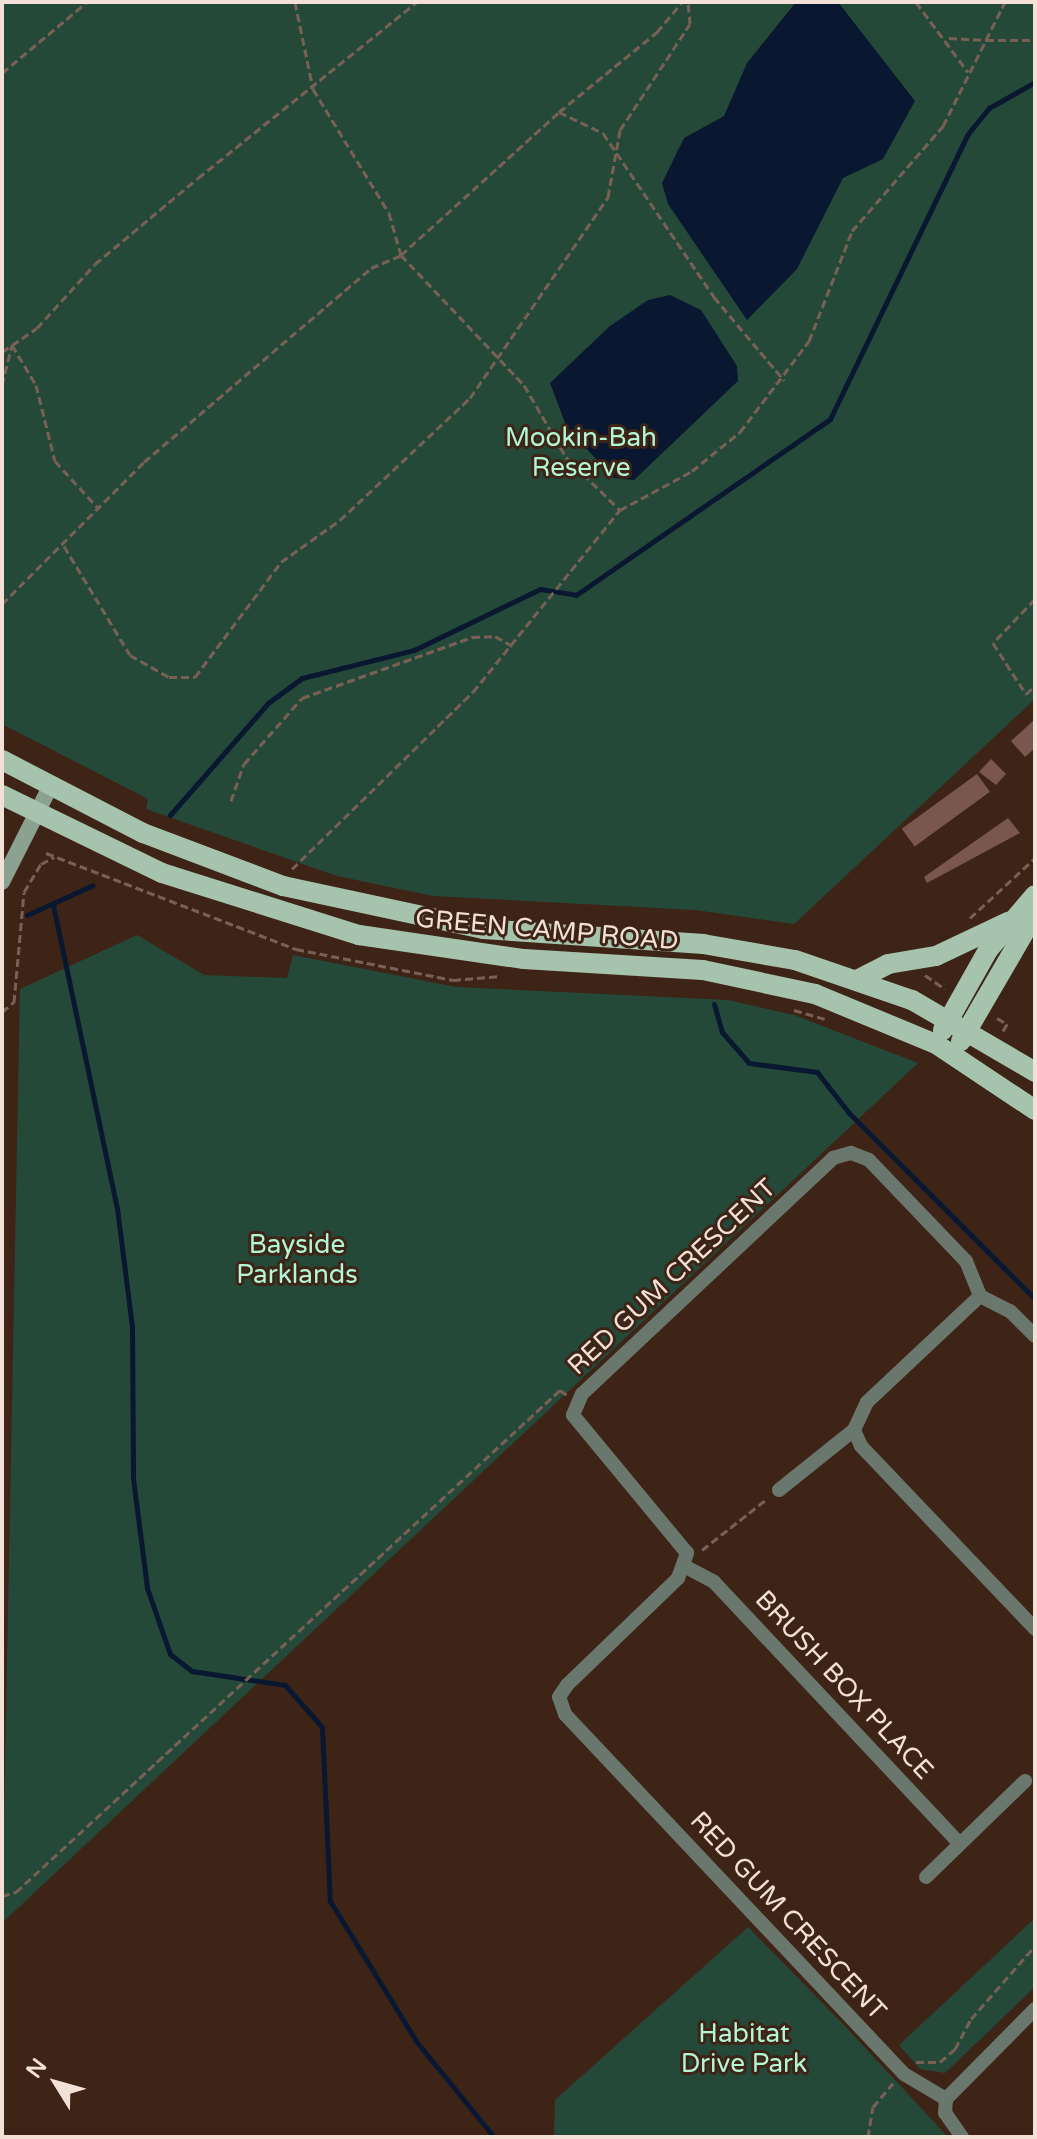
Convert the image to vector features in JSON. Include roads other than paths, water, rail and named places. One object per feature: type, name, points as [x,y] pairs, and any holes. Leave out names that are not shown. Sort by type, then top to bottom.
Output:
[{"type":"main road","name":"GREEN CAMP ROAD","points":[[2,760],[143,833],[283,886],[483,929],[755,951],[859,979],[968,1029],[1035,1072]]},
{"type":"main road","points":[[2,882],[50,787]]},
{"type":"main road","name":"GREEN CAMP ROAD","points":[[2,795],[35,814],[215,894],[359,935],[493,956],[748,977],[856,1009],[944,1049],[1035,1110]]},
{"type":"main road","points":[[944,1049],[949,1019],[1008,922],[1035,895]]},
{"type":"main road","points":[[944,1049],[968,1029],[1035,914]]},
{"type":"main road","points":[[859,979],[888,964],[936,956],[1008,922]]},
{"type":"street","name":"RED GUM CRESCENT","points":[[946,2099],[904,2074],[565,1714],[559,1697],[567,1685],[686,1567],[683,1542],[580,1430],[576,1402],[833,1158],[851,1153],[869,1160],[966,1261],[980,1296]]},
{"type":"street","points":[[779,1490],[854,1430],[867,1402],[980,1296],[1010,1311],[1035,1336]]},
{"type":"street","points":[[854,1430],[861,1446],[1035,1629]]},
{"type":"street","name":"BRUSH BOX PLACE","points":[[686,1567],[714,1582],[960,1844]]},
{"type":"street","points":[[926,1877],[1025,1781]]},
{"type":"street","points":[[962,2137],[945,2113],[946,2099],[1035,2009]]},
{"type":"water","points":[[796,2],[838,2],[915,101],[883,159],[843,178],[797,269],[747,320],[668,204],[662,183],[684,138],[724,116],[747,63]]},
{"type":"water","points":[[670,295],[701,310],[737,366],[738,381],[634,480],[614,478],[567,428],[550,383],[610,326],[648,300]]},
{"type":"waterway","points":[[170,815],[268,703],[302,678],[414,650],[540,589],[576,595],[830,419],[967,135],[989,108],[1035,82]]},
{"type":"waterway","points":[[27,915],[93,885]]},
{"type":"waterway","points":[[53,905],[117,1208],[132,1327],[133,1478],[147,1588],[170,1654],[192,1671],[285,1685],[322,1727],[330,1901],[416,2041],[494,2137]]},
{"type":"waterway","points":[[714,1004],[722,1032],[749,1063],[817,1072],[849,1113],[1035,1299]]},
{"type":"park label","name":"Mookin-Bah Reserve","points":[[581,453]]},
{"type":"park label","name":"Bayside Parklands","points":[[297,1260]]},
{"type":"park label","name":"Habitat Drive Park","points":[[744,2049]]}]
